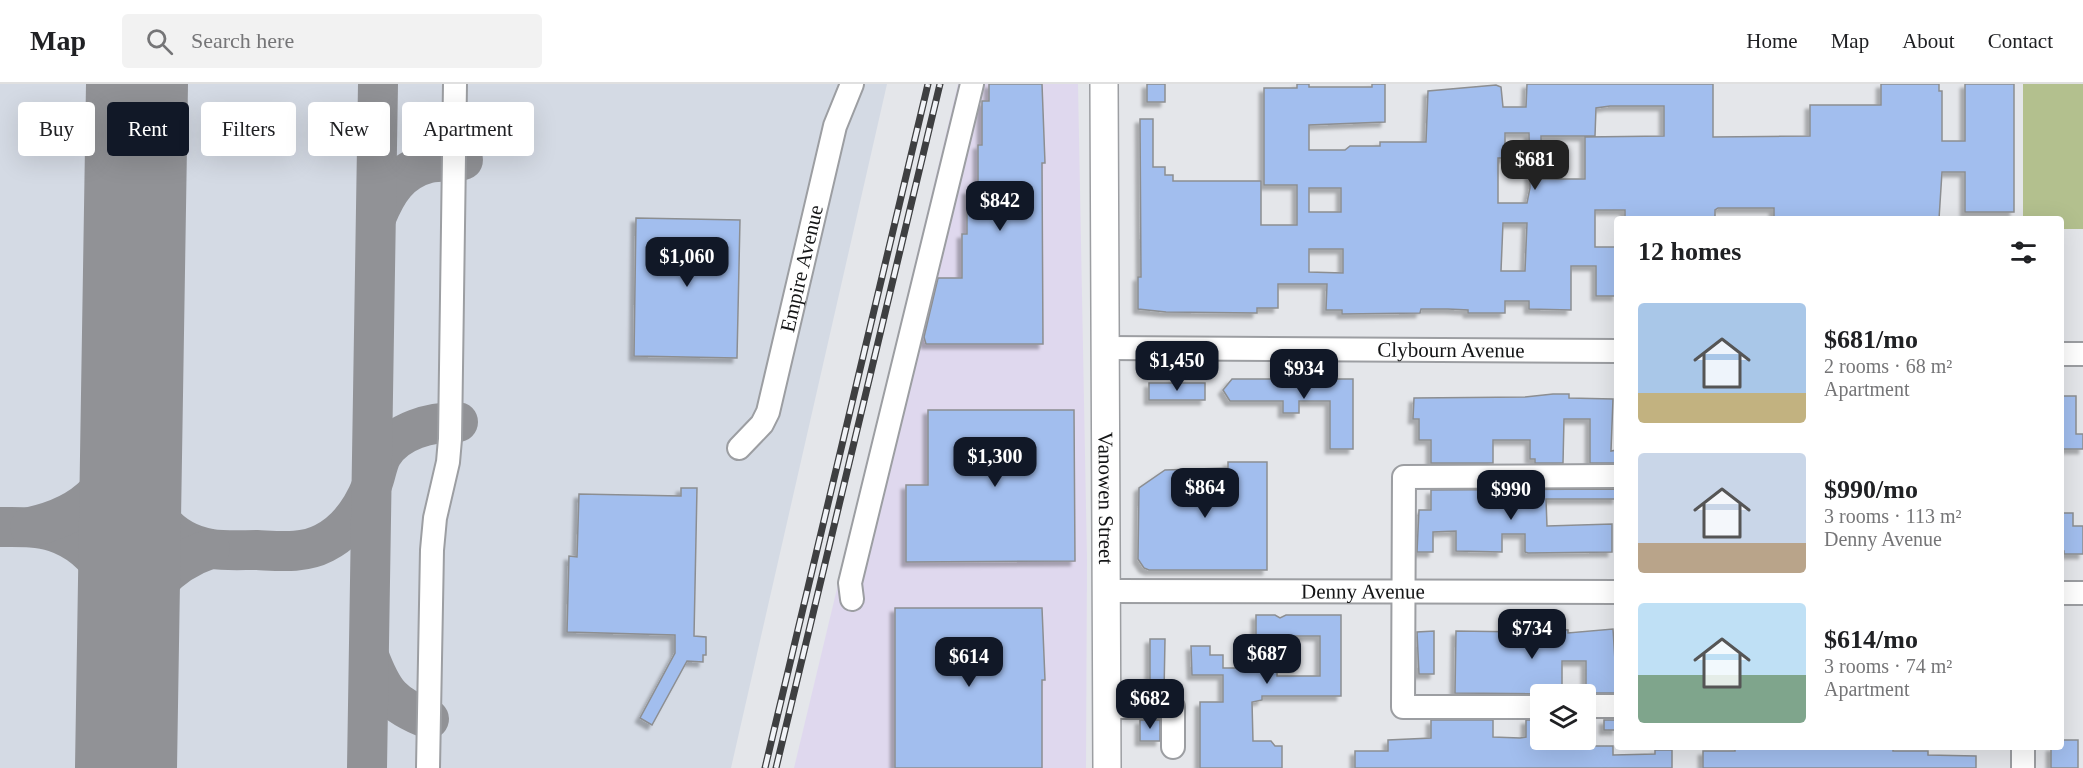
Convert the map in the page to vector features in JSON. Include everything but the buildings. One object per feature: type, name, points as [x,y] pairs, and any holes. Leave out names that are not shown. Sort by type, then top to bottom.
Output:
[{"type":"main road","name":"Vanowen Street","points":[[1104,84],[1107,768]]},
{"type":"street","points":[[428,768],[432,550],[435,518],[448,462],[450,439],[456,84]]},
{"type":"street","name":"Empire Avenue","points":[[738,448],[762,424],[768,412],[836,126],[852,84]]},
{"type":"street","points":[[852,598],[850,583],[972,84]]},
{"type":"street","name":"Clybourn Avenue","points":[[1106,348],[1614,351]]},
{"type":"street","points":[[2064,354],[2083,354]]},
{"type":"street","points":[[1530,707],[1403,707],[1404,477],[1614,476]]},
{"type":"street","name":"Denny Avenue","points":[[1108,591],[1614,592]]},
{"type":"street","points":[[2064,593],[2083,593]]},
{"type":"street","points":[[1596,706],[1614,706]]},
{"type":"street","points":[[1108,707],[1173,707],[1173,747]]},
{"type":"street","points":[[2023,750],[2023,768]]},
{"type":"shaded area","points":[[0,84],[887,84],[731,768],[0,768]]},
{"type":"shaded area","points":[[958,84],[1078,84],[1087,560],[1086,768],[794,768]]},
{"type":"green space","points":[[2023,84],[2083,84],[2083,229],[2064,229],[2064,216],[2023,216]]},
{"type":"taxiway","points":[[367,768],[378,84]]},
{"type":"taxiway","points":[[376,218],[395,183],[410,171],[429,163],[463,160]]},
{"type":"taxiway","points":[[131,427],[142,486],[160,520],[173,533],[190,543],[211,549],[291,551],[308,549],[324,543],[347,526],[359,511],[368,494],[382,455],[396,439],[426,426],[458,422]]},
{"type":"taxiway","points":[[30,527],[69,514],[96,494],[116,465],[131,428]]},
{"type":"taxiway","points":[[0,527],[48,530],[72,539],[86,549],[108,576],[115,591],[128,641]]},
{"type":"taxiway","points":[[127,692],[127,647],[133,625],[147,596],[168,572],[195,555],[210,549]]},
{"type":"taxiway","points":[[369,656],[384,689],[390,696],[397,703],[429,719]]},
{"type":"runway","points":[[126,768],[137,84]]},
{"type":"railway","points":[[765,768],[928,84]]},
{"type":"railway","points":[[776,768],[940,84]]}]
